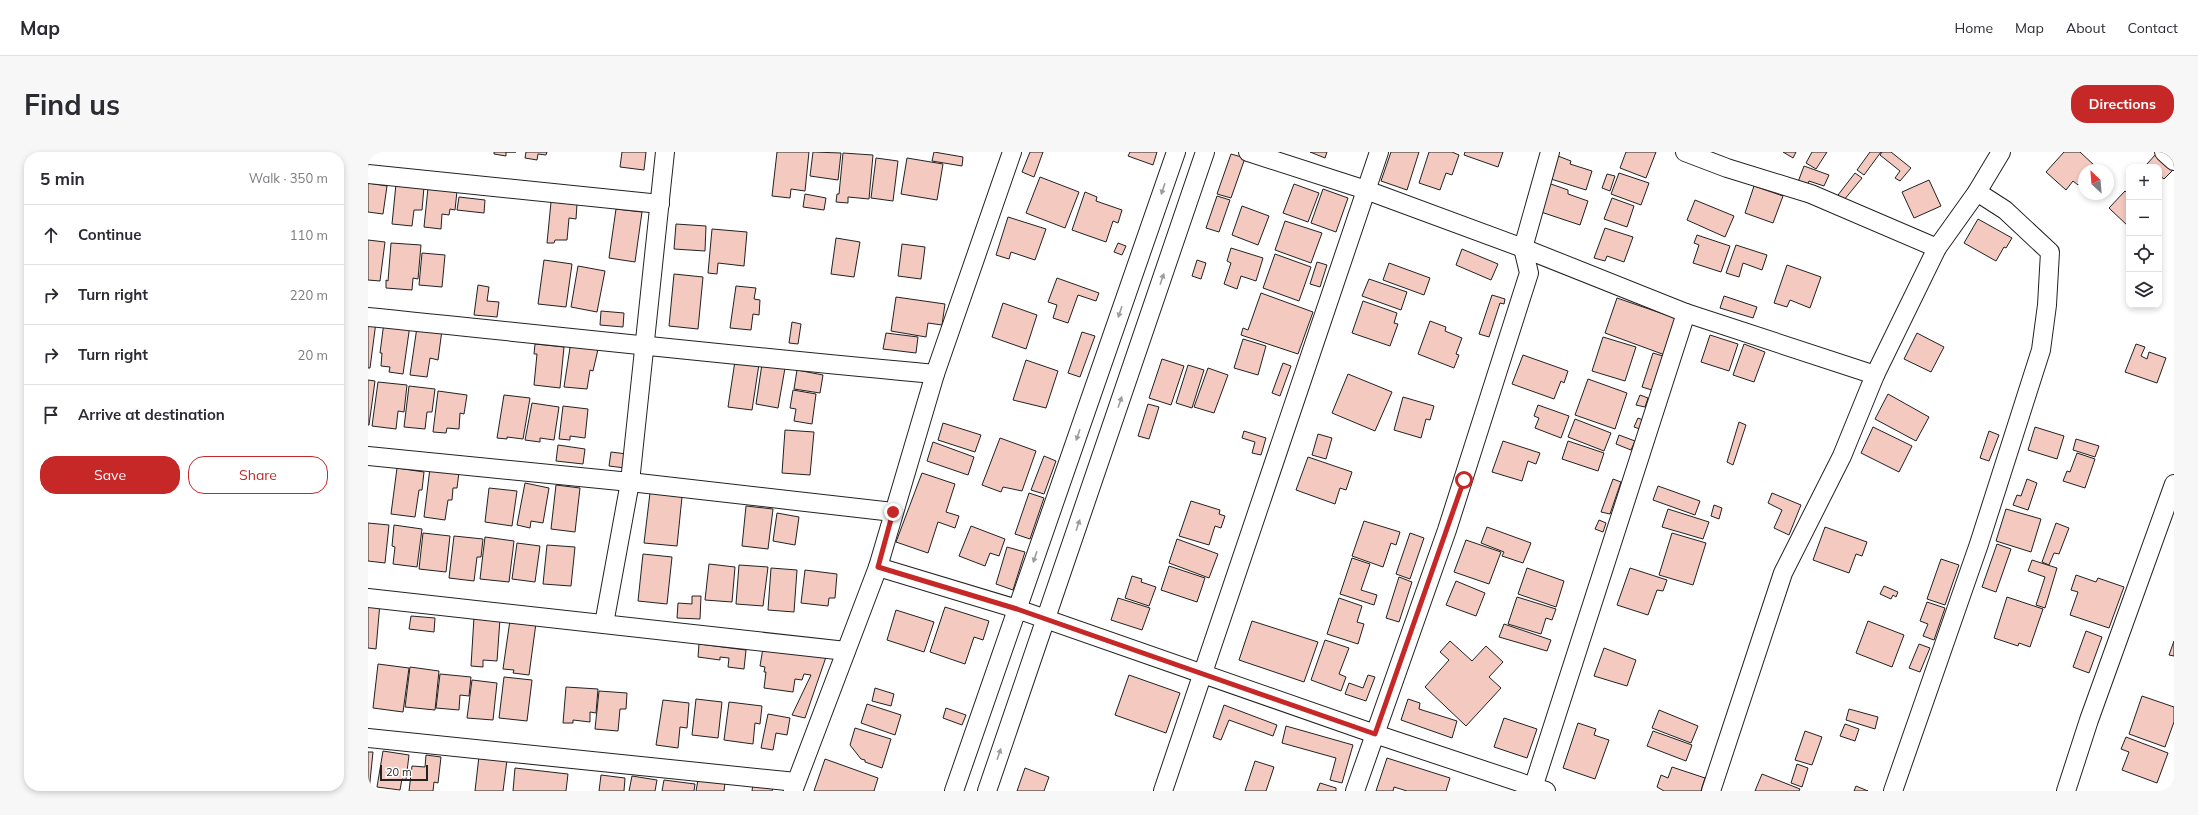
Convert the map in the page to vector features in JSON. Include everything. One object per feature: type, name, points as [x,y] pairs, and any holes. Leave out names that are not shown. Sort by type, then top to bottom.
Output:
[{"type":"street","points":[[604,624],[630,482],[665,152]]},
{"type":"street","points":[[368,738],[794,786],[878,567],[935,374],[1012,152]]},
{"type":"street","points":[[954,791],[1176,152]]},
{"type":"street","points":[[987,791],[1205,152]]},
{"type":"street","points":[[1248,152],[1366,190],[1523,248],[1686,313],[1875,375]]},
{"type":"street","points":[[1163,791],[1379,152]]},
{"type":"street","points":[[1355,791],[1457,502],[1529,273],[1523,248],[1550,152]]},
{"type":"street","points":[[1685,152],[1727,168],[1811,194],[1937,248]]},
{"type":"street","points":[[1712,791],[1783,573],[1842,456],[1875,375],[1937,248],[1977,192],[2001,152]]},
{"type":"street","points":[[2164,152],[2174,161]]},
{"type":"street","points":[[368,174],[660,204]]},
{"type":"street","points":[[1894,791],[1979,544],[2041,350],[2047,305],[2050,252],[2005,210],[1977,192]]},
{"type":"street","points":[[878,567],[1017,609],[1537,790],[1686,313]]},
{"type":"street","points":[[368,317],[935,374]]},
{"type":"street","points":[[368,456],[630,482],[893,512]]},
{"type":"street","points":[[2066,791],[2089,720],[2174,484]]},
{"type":"street","points":[[368,598],[846,651]]},
{"type":"building","points":[[494,152],[506,152],[506,156],[494,154]]},
{"type":"building","points":[[526,152],[547,152],[546,155],[538,154],[537,160],[525,158]]},
{"type":"building","points":[[622,152],[646,152],[644,170],[620,167]]},
{"type":"building","points":[[777,152],[809,152],[805,191],[791,189],[790,198],[772,196]]},
{"type":"building","points":[[813,152],[841,153],[838,180],[810,176]]},
{"type":"building","points":[[934,152],[963,157],[962,166],[932,161]]},
{"type":"building","points":[[1030,152],[1043,152],[1034,177],[1022,172]]},
{"type":"building","points":[[1130,152],[1157,152],[1153,165],[1128,156]]},
{"type":"building","points":[[1310,152],[1327,152],[1325,158]]},
{"type":"building","points":[[1391,152],[1419,152],[1407,190],[1381,181]]},
{"type":"building","points":[[1429,152],[1452,152],[1459,155],[1452,175],[1446,173],[1440,190],[1419,183]]},
{"type":"building","points":[[1465,152],[1503,152],[1498,167],[1464,155]]},
{"type":"building","points":[[1626,152],[1656,152],[1646,178],[1620,168]]},
{"type":"building","points":[[1783,152],[1796,152],[1793,158]]},
{"type":"building","points":[[1812,152],[1827,152],[1816,169],[1806,163]]},
{"type":"building","points":[[1870,152],[1881,152],[1864,175],[1857,170]]},
{"type":"building","points":[[1882,152],[1891,152],[1911,168],[1900,181],[1895,178],[1900,171],[1880,155]]},
{"type":"building","points":[[2064,152],[2080,152],[2093,164],[2078,164],[2078,185],[2073,181],[2066,190],[2046,172]]},
{"type":"building","points":[[843,153],[873,155],[869,199],[848,197],[848,203],[836,202],[837,194],[839,194]]},
{"type":"building","points":[[1231,154],[1245,158],[1231,198],[1217,194]]},
{"type":"building","points":[[2156,154],[2173,170],[2164,179],[2162,177],[2162,164],[2147,164]]},
{"type":"building","points":[[1558,156],[1571,161],[1570,164],[1592,171],[1586,190],[1551,179]]},
{"type":"building","points":[[876,158],[898,161],[893,201],[871,198]]},
{"type":"building","points":[[907,158],[943,164],[937,200],[901,194]]},
{"type":"building","points":[[1804,166],[1829,175],[1824,186],[1809,181],[1807,186],[1798,182]]},
{"type":"building","points":[[1619,173],[1649,183],[1641,205],[1611,194]]},
{"type":"building","points":[[1855,173],[1862,178],[1844,200],[1838,195]]},
{"type":"building","points":[[1607,174],[1615,176],[1610,191],[1602,188]]},
{"type":"building","points":[[1040,177],[1079,192],[1065,228],[1026,213]]},
{"type":"building","points":[[1929,180],[1941,206],[1914,218],[1902,192]]},
{"type":"building","points":[[368,183],[387,186],[383,214],[368,212]]},
{"type":"building","points":[[1548,183],[1568,190],[1568,194],[1588,201],[1580,225],[1538,211]]},
{"type":"building","points":[[396,184],[424,187],[422,210],[414,210],[412,226],[392,224]]},
{"type":"building","points":[[1294,184],[1319,193],[1308,222],[1283,213]]},
{"type":"building","points":[[1754,186],[1783,196],[1773,223],[1745,213]]},
{"type":"building","points":[[428,188],[457,191],[455,210],[450,209],[449,215],[442,214],[441,229],[424,227]]},
{"type":"building","points":[[1323,189],[1348,198],[1336,232],[1311,223]]},
{"type":"building","points":[[2125,191],[2126,192],[2126,224],[2109,208]]},
{"type":"building","points":[[1085,192],[1097,197],[1096,201],[1122,210],[1118,223],[1113,221],[1106,242],[1072,230]]},
{"type":"building","points":[[805,194],[826,198],[824,210],[803,207]]},
{"type":"building","points":[[1217,196],[1230,200],[1219,232],[1206,228]]},
{"type":"building","points":[[459,197],[485,200],[484,213],[457,210]]},
{"type":"building","points":[[1612,198],[1634,206],[1627,227],[1604,219]]},
{"type":"building","points":[[1695,200],[1734,216],[1725,237],[1687,220]]},
{"type":"building","points":[[551,202],[577,204],[576,219],[569,218],[567,240],[555,240],[554,243],[547,243]]},
{"type":"building","points":[[1242,206],[1269,216],[1258,245],[1232,235]]},
{"type":"building","points":[[616,209],[642,212],[635,262],[609,258]]},
{"type":"building","points":[[1008,217],[1046,229],[1035,260],[1011,252],[1009,259],[996,255]]},
{"type":"building","points":[[1978,219],[2012,238],[2006,248],[2004,247],[1996,261],[1964,243]]},
{"type":"building","points":[[1285,221],[1322,233],[1311,263],[1275,250]]},
{"type":"building","points":[[676,224],[706,226],[705,251],[674,249]]},
{"type":"building","points":[[1605,228],[1633,237],[1624,262],[1607,256],[1605,261],[1594,258]]},
{"type":"building","points":[[712,229],[747,232],[744,266],[718,263],[717,274],[708,273]]},
{"type":"building","points":[[1697,235],[1730,246],[1721,272],[1693,263],[1699,245],[1694,243]]},
{"type":"building","points":[[836,238],[860,242],[854,277],[831,274]]},
{"type":"building","points":[[368,240],[385,242],[380,281],[368,280]]},
{"type":"building","points":[[391,243],[421,245],[418,279],[413,278],[412,290],[386,288],[386,280],[388,281]]},
{"type":"building","points":[[1118,243],[1126,246],[1122,255],[1114,252]]},
{"type":"building","points":[[902,244],[925,247],[921,279],[898,276]]},
{"type":"building","points":[[1736,245],[1767,255],[1762,270],[1743,263],[1739,277],[1726,273]]},
{"type":"building","points":[[1231,248],[1263,258],[1256,281],[1241,276],[1237,289],[1224,284],[1231,263],[1227,261]]},
{"type":"building","points":[[1462,249],[1498,264],[1491,280],[1456,265]]},
{"type":"building","points":[[422,253],[445,255],[442,287],[419,285]]},
{"type":"building","points":[[1275,254],[1311,267],[1299,301],[1263,288]]},
{"type":"building","points":[[544,260],[572,264],[566,307],[538,304]]},
{"type":"building","points":[[1197,260],[1206,263],[1201,279],[1192,276]]},
{"type":"building","points":[[1317,262],[1327,265],[1320,287],[1310,284]]},
{"type":"building","points":[[1389,263],[1430,278],[1424,295],[1383,280]]},
{"type":"building","points":[[1787,265],[1821,277],[1810,308],[1790,300],[1787,307],[1774,303]]},
{"type":"building","points":[[578,266],[605,271],[597,312],[571,307]]},
{"type":"building","points":[[674,274],[703,277],[698,329],[669,326]]},
{"type":"building","points":[[1057,278],[1099,293],[1096,301],[1078,295],[1068,323],[1053,318],[1057,305],[1048,302]]},
{"type":"building","points":[[1369,279],[1407,292],[1401,310],[1362,296]]},
{"type":"building","points":[[478,285],[489,287],[487,301],[499,302],[497,317],[474,315]]},
{"type":"building","points":[[736,286],[756,288],[754,299],[760,300],[759,315],[753,314],[751,330],[730,328]]},
{"type":"building","points":[[1261,293],[1313,312],[1298,354],[1241,335],[1243,328],[1248,330]]},
{"type":"building","points":[[1492,295],[1505,299],[1504,304],[1500,303],[1489,337],[1479,334]]},
{"type":"building","points":[[1724,296],[1757,307],[1753,318],[1720,308]]},
{"type":"building","points":[[896,297],[945,304],[942,325],[928,323],[926,337],[891,331]]},
{"type":"building","points":[[1617,298],[1678,319],[1665,355],[1605,333]]},
{"type":"building","points":[[1363,301],[1397,313],[1394,323],[1398,324],[1390,346],[1352,333]]},
{"type":"building","points":[[1003,303],[1037,315],[1026,349],[992,337]]},
{"type":"building","points":[[601,311],[624,313],[623,327],[600,325]]},
{"type":"building","points":[[368,321],[376,322],[370,368],[368,368]]},
{"type":"building","points":[[1430,321],[1446,327],[1445,331],[1462,338],[1456,354],[1459,355],[1454,368],[1418,354]]},
{"type":"building","points":[[384,322],[410,325],[403,374],[389,372],[390,367],[381,366],[382,353],[380,353]]},
{"type":"building","points":[[792,322],[801,324],[798,344],[789,343]]},
{"type":"building","points":[[417,327],[442,330],[438,360],[430,358],[427,377],[410,375]]},
{"type":"building","points":[[1082,332],[1095,336],[1080,377],[1068,373]]},
{"type":"building","points":[[886,333],[918,337],[916,353],[883,349]]},
{"type":"building","points":[[1917,333],[1944,347],[1931,372],[1904,359]]},
{"type":"building","points":[[1710,335],[1738,344],[1729,371],[1701,362]]},
{"type":"building","points":[[1603,337],[1636,347],[1625,381],[1592,371]]},
{"type":"building","points":[[1243,339],[1266,346],[1258,375],[1234,368]]},
{"type":"building","points":[[571,341],[599,345],[593,371],[590,370],[587,389],[564,387]]},
{"type":"building","points":[[535,344],[564,347],[560,388],[534,385],[537,354],[534,354]]},
{"type":"building","points":[[1744,344],[1765,352],[1754,382],[1733,375]]},
{"type":"building","points":[[2136,344],[2145,347],[2141,356],[2147,359],[2149,352],[2166,358],[2157,383],[2125,372]]},
{"type":"building","points":[[1653,353],[1663,356],[1652,390],[1642,387]]},
{"type":"building","points":[[1523,355],[1568,371],[1564,383],[1561,381],[1554,399],[1512,384]]},
{"type":"building","points":[[1162,359],[1184,366],[1171,405],[1149,398]]},
{"type":"building","points":[[1026,360],[1058,371],[1046,408],[1013,400]]},
{"type":"building","points":[[735,361],[759,364],[752,410],[728,407]]},
{"type":"building","points":[[1283,363],[1291,366],[1280,396],[1272,393]]},
{"type":"building","points":[[762,364],[785,368],[778,408],[756,404]]},
{"type":"building","points":[[1188,365],[1204,370],[1192,408],[1176,403]]},
{"type":"building","points":[[1208,368],[1228,375],[1214,413],[1194,407]]},
{"type":"building","points":[[797,370],[823,375],[820,393],[794,389]]},
{"type":"building","points":[[1348,374],[1392,392],[1375,431],[1332,413]]},
{"type":"building","points":[[1588,379],[1627,393],[1615,429],[1575,415]]},
{"type":"building","points":[[368,380],[375,381],[369,425],[368,425]]},
{"type":"building","points":[[378,382],[407,385],[404,412],[398,411],[396,429],[372,426]]},
{"type":"building","points":[[409,386],[435,389],[432,412],[427,412],[425,429],[404,427]]},
{"type":"building","points":[[793,390],[816,394],[812,424],[794,421],[796,409],[790,408]]},
{"type":"building","points":[[438,391],[467,395],[464,414],[460,413],[459,429],[447,428],[446,433],[433,432]]},
{"type":"building","points":[[1888,394],[1929,417],[1916,441],[1875,419]]},
{"type":"building","points":[[504,395],[530,398],[523,439],[507,437],[507,439],[497,438]]},
{"type":"building","points":[[1640,395],[1648,398],[1645,407],[1636,405]]},
{"type":"building","points":[[1403,397],[1434,406],[1430,420],[1426,419],[1421,438],[1394,430]]},
{"type":"building","points":[[532,403],[559,407],[554,440],[540,438],[540,442],[525,440]]},
{"type":"building","points":[[1148,404],[1159,407],[1149,439],[1138,436]]},
{"type":"building","points":[[1538,405],[1569,416],[1561,438],[1535,428],[1539,418],[1534,416]]},
{"type":"building","points":[[563,406],[588,409],[585,438],[570,436],[570,440],[559,439]]},
{"type":"building","points":[[1638,418],[1643,420],[1640,429],[1634,427]]},
{"type":"building","points":[[1575,419],[1611,433],[1604,451],[1568,437]]},
{"type":"building","points":[[1739,422],[1746,425],[1733,465],[1727,462]]},
{"type":"building","points":[[943,423],[981,435],[975,452],[938,440]]},
{"type":"building","points":[[1873,427],[1912,446],[1899,472],[1861,453]]},
{"type":"building","points":[[2035,427],[2064,436],[2057,459],[2028,450]]},
{"type":"building","points":[[785,430],[814,432],[810,475],[782,473]]},
{"type":"building","points":[[1244,431],[1266,438],[1261,455],[1252,453],[1255,442],[1242,438]]},
{"type":"building","points":[[1989,431],[1999,435],[1989,461],[1980,458]]},
{"type":"building","points":[[1318,434],[1332,438],[1326,459],[1312,455]]},
{"type":"building","points":[[1619,435],[1635,441],[1631,450],[1616,444]]},
{"type":"building","points":[[1000,438],[1036,451],[1022,491],[1003,487],[1001,492],[982,485]]},
{"type":"building","points":[[2076,439],[2099,446],[2095,457],[2073,450]]},
{"type":"building","points":[[1503,441],[1540,453],[1536,464],[1528,461],[1522,481],[1492,472]]},
{"type":"building","points":[[1568,441],[1604,453],[1598,471],[1562,459]]},
{"type":"building","points":[[933,442],[974,457],[968,475],[927,461]]},
{"type":"building","points":[[558,445],[585,449],[583,464],[556,461]]},
{"type":"building","points":[[611,452],[627,454],[625,468],[609,466]]},
{"type":"building","points":[[2077,453],[2095,459],[2085,488],[2063,481],[2067,471],[2070,472]]},
{"type":"building","points":[[1044,456],[1056,461],[1044,494],[1031,490]]},
{"type":"building","points":[[1308,457],[1352,472],[1346,490],[1340,488],[1335,504],[1296,490]]},
{"type":"building","points":[[397,468],[424,472],[422,490],[419,490],[415,517],[391,514]]},
{"type":"building","points":[[430,468],[459,472],[457,488],[453,488],[452,500],[448,500],[445,520],[424,517]]},
{"type":"building","points":[[922,473],[955,484],[946,512],[959,516],[955,528],[938,522],[928,553],[896,542]]},
{"type":"building","points":[[1613,479],[1621,482],[1610,514],[1601,512]]},
{"type":"building","points":[[2027,479],[2037,483],[2028,510],[2013,505],[2017,495],[2021,496]]},
{"type":"building","points":[[525,483],[549,488],[543,523],[531,521],[530,528],[517,525]]},
{"type":"building","points":[[556,485],[580,488],[575,532],[551,529]]},
{"type":"building","points":[[1658,486],[1700,501],[1695,515],[1653,500]]},
{"type":"building","points":[[489,488],[517,491],[512,526],[485,522]]},
{"type":"building","points":[[650,493],[682,497],[677,546],[644,543]]},
{"type":"building","points":[[1029,493],[1044,498],[1030,539],[1015,534]]},
{"type":"building","points":[[1772,493],[1801,505],[1789,535],[1774,528],[1782,510],[1768,503]]},
{"type":"building","points":[[1191,501],[1220,510],[1219,514],[1225,516],[1221,528],[1215,526],[1209,545],[1179,536]]},
{"type":"building","points":[[1714,505],[1722,508],[1719,519],[1711,516]]},
{"type":"building","points":[[746,506],[773,509],[768,549],[742,546]]},
{"type":"building","points":[[1668,509],[1709,522],[1703,539],[1662,527]]},
{"type":"building","points":[[2006,509],[2041,519],[2031,552],[1996,541]]},
{"type":"building","points":[[777,513],[799,517],[795,545],[773,541]]},
{"type":"building","points":[[1599,520],[1606,523],[1603,532],[1595,529]]},
{"type":"building","points":[[1364,521],[1400,532],[1396,545],[1391,543],[1383,567],[1352,556]]},
{"type":"building","points":[[368,523],[389,525],[385,563],[368,561]]},
{"type":"building","points":[[2056,523],[2069,528],[2059,554],[2054,553],[2049,565],[2042,562]]},
{"type":"building","points":[[394,525],[422,529],[417,567],[393,564],[395,547],[392,546]]},
{"type":"building","points":[[971,526],[1005,539],[999,556],[990,553],[985,566],[959,556]]},
{"type":"building","points":[[1487,527],[1531,543],[1523,563],[1502,556],[1504,552],[1481,543]]},
{"type":"building","points":[[1825,527],[1867,542],[1862,556],[1856,554],[1849,573],[1813,560]]},
{"type":"building","points":[[423,533],[450,536],[446,572],[419,569]]},
{"type":"building","points":[[1410,533],[1424,538],[1410,579],[1396,574]]},
{"type":"building","points":[[1672,533],[1706,543],[1693,585],[1659,575]]},
{"type":"building","points":[[454,536],[483,539],[481,557],[477,557],[474,581],[449,578]]},
{"type":"building","points":[[485,537],[514,541],[509,582],[480,579]]},
{"type":"building","points":[[1177,539],[1218,554],[1209,578],[1169,563]]},
{"type":"building","points":[[1466,540],[1501,552],[1489,584],[1454,572]]},
{"type":"building","points":[[517,543],[540,546],[535,582],[512,579]]},
{"type":"building","points":[[1997,544],[2011,549],[1996,592],[1982,587]]},
{"type":"building","points":[[547,545],[575,547],[571,586],[543,584]]},
{"type":"building","points":[[1007,547],[1025,552],[1013,590],[996,584]]},
{"type":"building","points":[[643,554],[672,557],[667,604],[638,601]]},
{"type":"building","points":[[1352,558],[1370,564],[1361,590],[1377,595],[1374,605],[1340,594]]},
{"type":"building","points":[[1941,559],[1959,565],[1945,605],[1927,599]]},
{"type":"building","points":[[2032,560],[2057,568],[2045,608],[2036,605],[2045,577],[2028,571]]},
{"type":"building","points":[[709,564],[735,567],[732,602],[705,600]]},
{"type":"building","points":[[739,565],[768,567],[763,606],[736,604]]},
{"type":"building","points":[[1169,566],[1205,578],[1197,602],[1161,590]]},
{"type":"building","points":[[771,568],[797,570],[794,612],[768,610]]},
{"type":"building","points":[[1527,568],[1564,581],[1556,607],[1518,594]]},
{"type":"building","points":[[1630,568],[1667,580],[1663,591],[1657,590],[1648,615],[1617,605]]},
{"type":"building","points":[[805,570],[837,574],[835,598],[829,598],[828,606],[801,603]]},
{"type":"building","points":[[2076,575],[2096,582],[2098,578],[2124,587],[2109,628],[2070,615],[2078,592],[2071,590]]},
{"type":"building","points":[[1132,576],[1142,579],[1141,582],[1156,587],[1149,606],[1125,598]]},
{"type":"building","points":[[1399,577],[1412,582],[1399,622],[1386,618]]},
{"type":"building","points":[[1456,581],[1485,593],[1476,616],[1446,605]]},
{"type":"building","points":[[1884,586],[1898,592],[1896,597],[1893,595],[1891,599],[1880,594]]},
{"type":"building","points":[[692,596],[701,596],[700,619],[677,618],[678,603],[692,604]]},
{"type":"building","points":[[1517,597],[1556,609],[1552,620],[1546,618],[1541,634],[1508,624]]},
{"type":"building","points":[[2007,597],[2043,609],[2030,647],[2019,643],[2018,646],[1994,638]]},
{"type":"building","points":[[1118,598],[1150,608],[1142,630],[1111,620]]},
{"type":"building","points":[[1339,598],[1362,606],[1357,622],[1364,624],[1358,644],[1327,634]]},
{"type":"building","points":[[368,602],[380,603],[376,649],[368,648]]},
{"type":"building","points":[[1927,602],[1945,608],[1934,640],[1923,636],[1928,624],[1920,621]]},
{"type":"building","points":[[945,607],[989,621],[983,640],[974,637],[965,664],[930,652]]},
{"type":"building","points":[[896,610],[934,622],[924,652],[887,640]]},
{"type":"building","points":[[411,616],[435,618],[434,632],[409,629]]},
{"type":"building","points":[[474,617],[500,619],[497,661],[483,660],[483,667],[471,666]]},
{"type":"building","points":[[510,620],[536,623],[529,675],[513,673],[514,670],[503,669]]},
{"type":"building","points":[[1252,621],[1318,642],[1304,682],[1239,660]]},
{"type":"building","points":[[1868,621],[1904,635],[1892,667],[1856,653]]},
{"type":"building","points":[[1504,624],[1551,640],[1547,651],[1499,637]]},
{"type":"building","points":[[2086,631],[2102,637],[2089,673],[2073,667]]},
{"type":"building","points":[[1325,640],[1349,648],[1339,674],[1346,677],[1341,691],[1311,680]]},
{"type":"building","points":[[1450,641],[1472,661],[1486,646],[1503,662],[1489,677],[1501,688],[1466,726],[1425,687],[1449,660],[1440,652]]},
{"type":"building","points":[[2174,641],[2174,656],[2169,655]]},
{"type":"building","points":[[699,644],[746,650],[744,669],[728,667],[729,658],[720,657],[720,660],[698,657]]},
{"type":"building","points":[[1919,644],[1930,648],[1920,672],[1909,668]]},
{"type":"building","points":[[763,648],[826,657],[805,718],[792,715],[811,675],[804,674],[802,680],[795,679],[793,692],[764,688],[766,672],[764,672],[765,667],[760,666]]},
{"type":"building","points":[[1604,648],[1636,660],[1627,686],[1594,676]]},
{"type":"building","points":[[378,664],[409,668],[403,712],[373,708]]},
{"type":"building","points":[[410,667],[439,671],[435,710],[405,707]]},
{"type":"building","points":[[440,674],[471,677],[469,696],[460,695],[459,710],[436,708]]},
{"type":"building","points":[[1129,675],[1180,693],[1166,733],[1115,715]]},
{"type":"building","points":[[1368,675],[1375,677],[1366,701],[1345,694],[1349,683],[1363,688]]},
{"type":"building","points":[[504,677],[532,680],[527,721],[499,718]]},
{"type":"building","points":[[472,680],[497,683],[493,720],[467,718]]},
{"type":"building","points":[[566,687],[598,689],[596,713],[590,712],[590,722],[573,720],[573,723],[563,723]]},
{"type":"building","points":[[875,688],[894,694],[891,706],[872,701]]},
{"type":"building","points":[[599,691],[627,693],[626,709],[620,709],[618,731],[595,729]]},
{"type":"building","points":[[2142,696],[2174,707],[2174,722],[2165,747],[2129,734]]},
{"type":"building","points":[[696,699],[722,702],[718,738],[692,735]]},
{"type":"building","points":[[1408,699],[1420,703],[1419,709],[1457,721],[1452,738],[1401,720]]},
{"type":"building","points":[[663,700],[689,703],[687,728],[680,727],[678,748],[656,745]]},
{"type":"building","points":[[729,702],[762,706],[760,724],[755,723],[753,744],[724,740]]},
{"type":"building","points":[[867,704],[901,715],[895,735],[861,723]]},
{"type":"building","points":[[1224,705],[1277,725],[1273,736],[1229,720],[1221,740],[1213,737]]},
{"type":"building","points":[[946,708],[966,715],[962,725],[943,718]]},
{"type":"building","points":[[1849,709],[1878,717],[1875,729],[1846,720]]},
{"type":"building","points":[[1659,710],[1698,726],[1691,743],[1652,728]]},
{"type":"building","points":[[768,714],[790,718],[787,735],[776,733],[773,750],[761,748]]},
{"type":"building","points":[[1504,718],[1537,729],[1527,758],[1494,747]]},
{"type":"building","points":[[1578,723],[1596,729],[1594,735],[1609,740],[1595,779],[1563,768]]},
{"type":"building","points":[[1845,724],[1859,729],[1855,741],[1840,736]]},
{"type":"building","points":[[1286,726],[1353,745],[1342,783],[1330,780],[1336,758],[1282,743]]},
{"type":"building","points":[[855,728],[891,739],[882,768],[865,762],[865,760],[861,759],[850,745]]},
{"type":"building","points":[[1653,731],[1692,745],[1686,761],[1647,746]]},
{"type":"building","points":[[1805,731],[1822,737],[1812,765],[1795,760]]},
{"type":"building","points":[[2126,737],[2168,753],[2157,783],[2122,770],[2129,752],[2121,749]]},
{"type":"building","points":[[383,751],[409,755],[406,780],[402,779],[400,790],[377,787]]},
{"type":"building","points":[[368,752],[373,752],[369,791],[368,791]]},
{"type":"building","points":[[426,755],[441,757],[438,783],[434,782],[433,791],[409,791],[412,766],[425,767]]},
{"type":"building","points":[[479,756],[507,760],[503,791],[475,791]]},
{"type":"building","points":[[1387,758],[1450,778],[1446,791],[1407,791],[1394,787],[1393,791],[1376,791]]},
{"type":"building","points":[[825,759],[878,778],[874,791],[814,791]]},
{"type":"building","points":[[1255,761],[1274,767],[1266,791],[1245,791]]},
{"type":"building","points":[[1797,764],[1808,768],[1802,787],[1791,783]]},
{"type":"building","points":[[1672,767],[1705,778],[1701,791],[1664,791],[1657,787],[1661,775],[1668,778]]},
{"type":"building","points":[[515,768],[568,774],[566,791],[513,791]]},
{"type":"building","points":[[1025,768],[1049,777],[1044,791],[1017,791]]},
{"type":"building","points":[[1762,774],[1800,789],[1799,791],[1755,791]]},
{"type":"building","points":[[601,775],[625,778],[624,791],[599,791]]},
{"type":"building","points":[[632,776],[657,780],[655,791],[629,791]]},
{"type":"building","points":[[664,780],[695,784],[694,791],[662,791]]},
{"type":"building","points":[[698,780],[725,783],[724,791],[696,791]]},
{"type":"building","points":[[1320,783],[1336,788],[1336,791],[1317,791]]},
{"type":"building","points":[[753,784],[773,788],[772,791],[752,791]]},
{"type":"building","points":[[1856,786],[1868,791],[1854,791]]},
{"type":"route","points":[[893,512],[878,567],[1017,609],[1375,734],[1464,480]]}]
